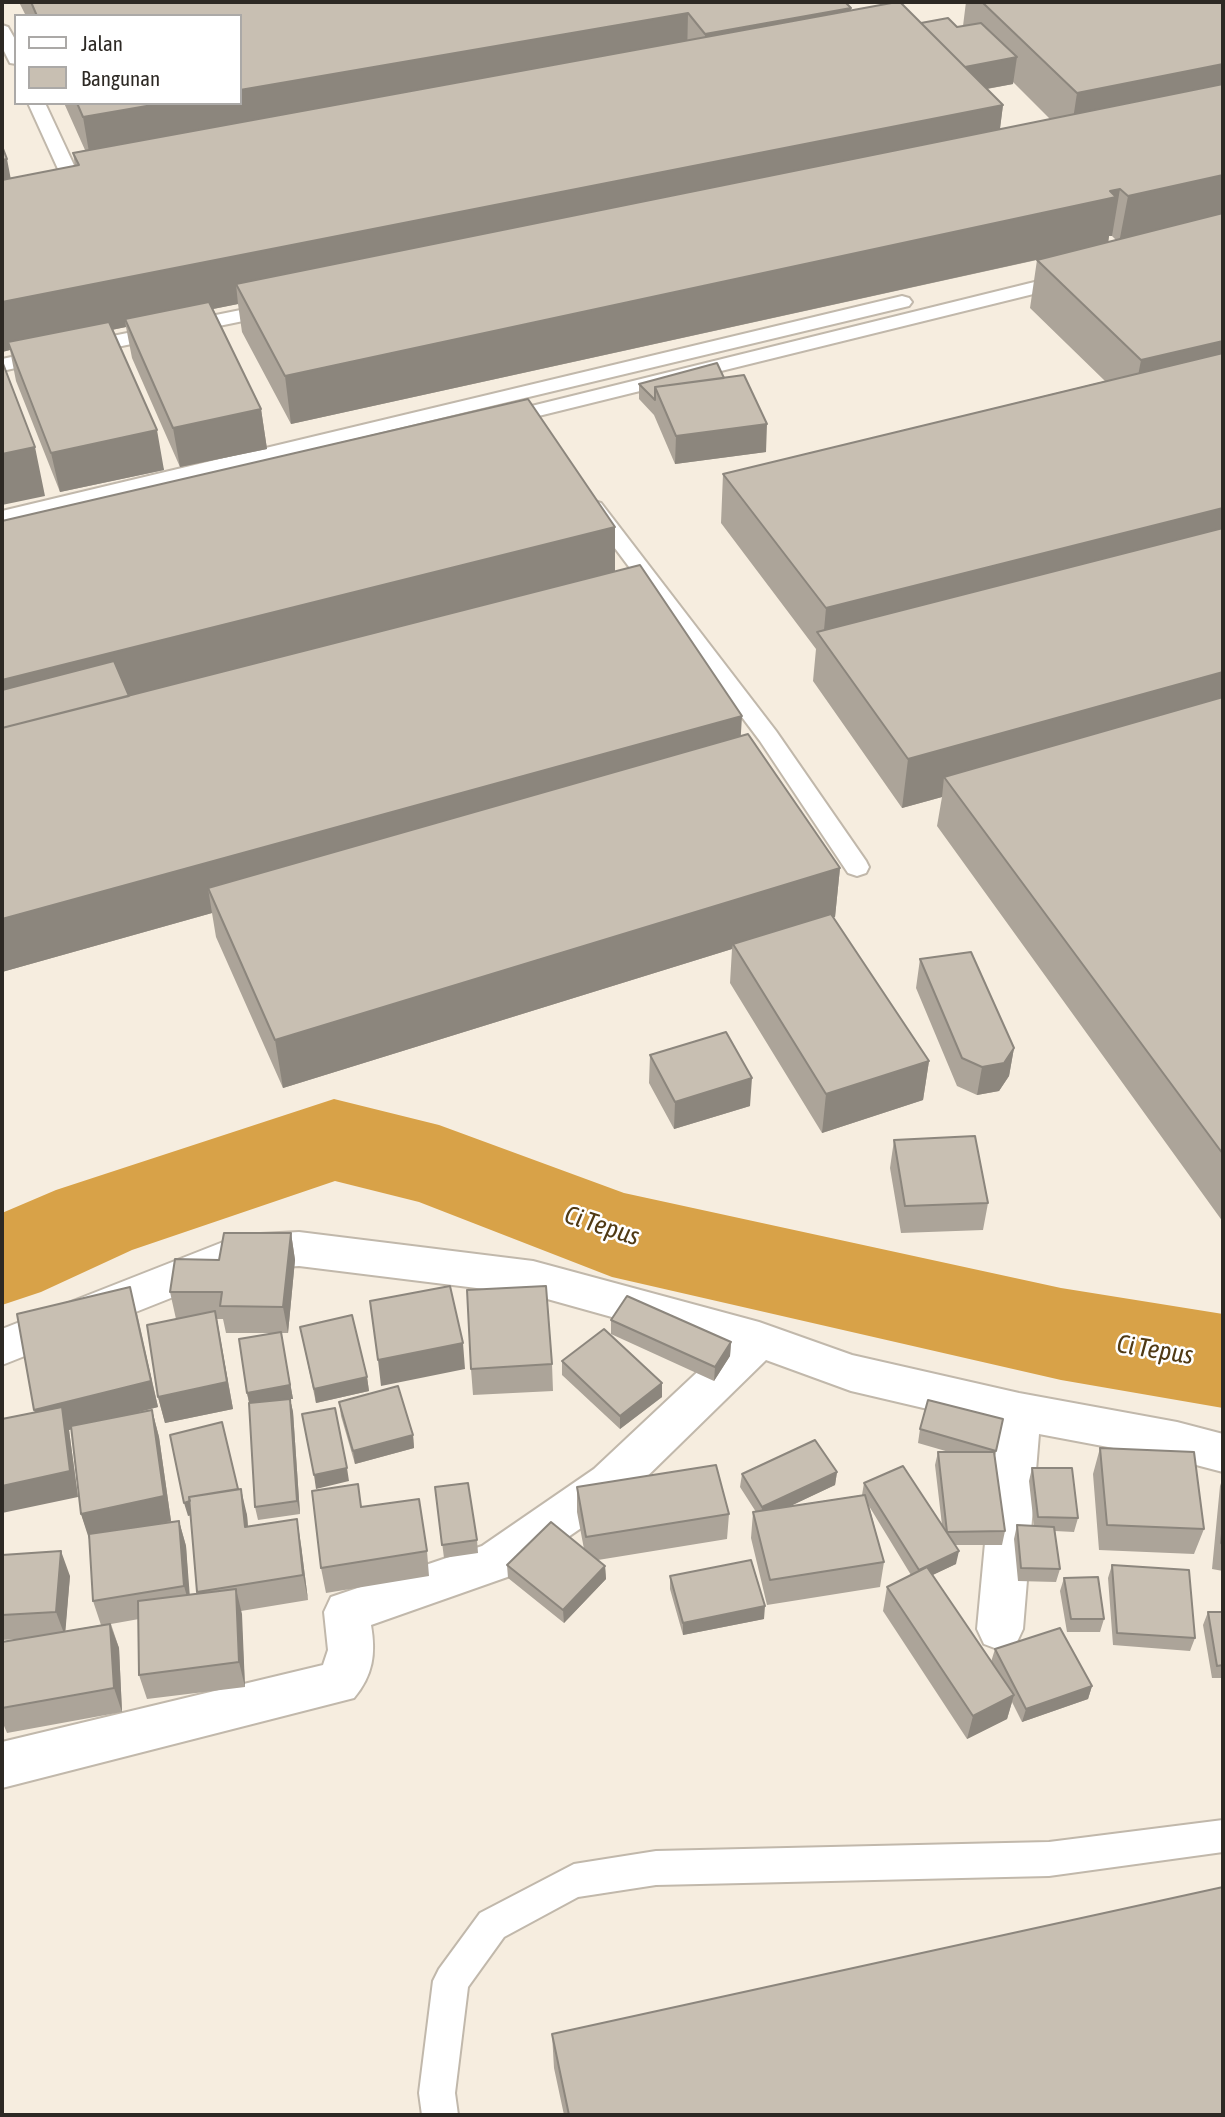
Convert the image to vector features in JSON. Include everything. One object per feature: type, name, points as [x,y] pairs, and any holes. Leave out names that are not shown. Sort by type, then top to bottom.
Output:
[{"type":"street","points":[[2,1347],[241,1252],[299,1249],[533,1278],[760,1340],[851,1373],[1019,1412],[1177,1441],[1223,1453]]},
{"type":"street","points":[[2,1765],[337,1684],[349,1671],[353,1652],[347,1612],[497,1561],[610,1483],[760,1340]]},
{"type":"street","points":[[999,1629],[1019,1412]]},
{"type":"lane","points":[[2,30],[14,55]]},
{"type":"lane","points":[[37,105],[77,191],[78,197],[63,207]]},
{"type":"lane","points":[[2,517],[1083,268],[483,424]]},
{"type":"lane","points":[[2,365],[289,306]]},
{"type":"lane","points":[[523,414],[540,436]]},
{"type":"lane","points":[[582,491],[768,736],[858,867]]},
{"type":"lane","points":[[440,2115],[437,2093],[451,1981],[492,1925],[574,1881],[656,1868],[1049,1859],[1223,1836]]},
{"type":"building","points":[[31,2],[845,2],[851,8],[705,34],[688,13],[242,90],[242,14],[36,14]]},
{"type":"building","points":[[897,2],[1003,105],[2,302],[2,180],[79,165],[73,153]]},
{"type":"building","points":[[982,2],[1223,2],[1223,64],[1077,93]]},
{"type":"building","points":[[948,18],[957,27],[981,23],[1017,57],[965,67],[921,23]]},
{"type":"building","points":[[1223,84],[1223,175],[1128,196],[1120,189],[1110,191],[1116,197],[285,376],[236,284]]},
{"type":"building","points":[[78,105],[152,105],[83,117]]},
{"type":"building","points":[[2,146],[7,159],[2,160]]},
{"type":"building","points":[[1223,213],[1223,341],[1141,360],[1037,260]]},
{"type":"building","points":[[209,302],[261,409],[173,428],[125,319]]},
{"type":"building","points":[[109,322],[157,430],[51,453],[8,342]]},
{"type":"building","points":[[1223,353],[1223,508],[826,608],[723,474]]},
{"type":"building","points":[[2,361],[35,447],[2,454]]},
{"type":"building","points":[[717,363],[724,378],[655,387],[655,400],[639,384]]},
{"type":"building","points":[[744,375],[767,424],[676,436],[655,387]]},
{"type":"building","points":[[528,399],[615,527],[2,680],[2,521]]},
{"type":"building","points":[[1223,528],[1223,672],[908,759],[817,632]]},
{"type":"building","points":[[640,565],[742,716],[2,919],[2,728]]},
{"type":"building","points":[[114,661],[129,696],[2,728],[2,690]]},
{"type":"building","points":[[1223,697],[1223,1154],[944,777]]},
{"type":"building","points":[[748,734],[840,868],[275,1040],[208,888]]},
{"type":"building","points":[[831,914],[929,1061],[826,1094],[733,944]]},
{"type":"building","points":[[971,952],[1014,1048],[1004,1063],[982,1067],[962,1058],[920,959]]},
{"type":"building","points":[[726,1032],[752,1078],[675,1102],[650,1055]]},
{"type":"building","points":[[975,1136],[988,1203],[905,1206],[894,1140]]},
{"type":"building","points":[[224,1233],[291,1233],[283,1307],[220,1306],[222,1292],[170,1292],[175,1259],[219,1260]]},
{"type":"building","points":[[450,1286],[463,1343],[378,1360],[370,1301]]},
{"type":"building","points":[[546,1286],[552,1364],[471,1369],[467,1290]]},
{"type":"building","points":[[130,1287],[151,1381],[34,1410],[17,1314]]},
{"type":"building","points":[[627,1296],[731,1342],[715,1367],[611,1320]]},
{"type":"building","points":[[215,1311],[227,1382],[158,1397],[147,1325]]},
{"type":"building","points":[[352,1315],[367,1377],[314,1389],[300,1327]]},
{"type":"building","points":[[604,1329],[662,1383],[620,1416],[562,1361]]},
{"type":"building","points":[[281,1332],[290,1385],[247,1393],[239,1339]]},
{"type":"building","points":[[398,1386],[413,1435],[353,1451],[339,1402]]},
{"type":"building","points":[[290,1399],[297,1501],[255,1507],[249,1403]]},
{"type":"building","points":[[928,1400],[1003,1419],[996,1451],[920,1429]]},
{"type":"building","points":[[62,1407],[70,1471],[2,1486],[2,1419]]},
{"type":"building","points":[[335,1408],[347,1468],[314,1475],[302,1414]]},
{"type":"building","points":[[152,1410],[164,1496],[81,1514],[71,1426]]},
{"type":"building","points":[[222,1422],[238,1489],[189,1497],[190,1501],[184,1503],[170,1435]]},
{"type":"building","points":[[815,1440],[837,1472],[762,1507],[742,1474]]},
{"type":"building","points":[[1100,1448],[1194,1452],[1204,1529],[1107,1525]]},
{"type":"building","points":[[938,1452],[994,1452],[1005,1531],[947,1532]]},
{"type":"building","points":[[716,1465],[729,1514],[586,1537],[577,1487]]},
{"type":"building","points":[[903,1466],[959,1551],[919,1570],[864,1483]]},
{"type":"building","points":[[1032,1468],[1072,1468],[1078,1518],[1038,1517]]},
{"type":"building","points":[[468,1483],[477,1540],[442,1545],[435,1487]]},
{"type":"building","points":[[358,1484],[361,1507],[419,1499],[427,1551],[321,1568],[312,1491]]},
{"type":"building","points":[[241,1489],[245,1527],[297,1519],[303,1575],[197,1592],[189,1497]]},
{"type":"building","points":[[865,1495],[884,1562],[770,1580],[753,1512]]},
{"type":"building","points":[[179,1521],[184,1586],[93,1601],[89,1534]]},
{"type":"building","points":[[551,1522],[605,1566],[563,1610],[507,1565]]},
{"type":"building","points":[[1017,1525],[1054,1527],[1060,1569],[1021,1568]]},
{"type":"building","points":[[61,1551],[56,1612],[2,1615],[2,1555]]},
{"type":"building","points":[[751,1560],[765,1606],[683,1623],[670,1576]]},
{"type":"building","points":[[1112,1565],[1189,1570],[1195,1638],[1117,1633]]},
{"type":"building","points":[[927,1567],[1014,1695],[973,1716],[887,1587]]},
{"type":"building","points":[[1098,1577],[1104,1619],[1071,1619],[1064,1578]]},
{"type":"building","points":[[236,1589],[239,1662],[139,1675],[138,1601]]},
{"type":"building","points":[[1208,1612],[1223,1612],[1223,1665],[1217,1666]]},
{"type":"building","points":[[110,1624],[114,1688],[2,1708],[2,1642]]},
{"type":"building","points":[[1060,1628],[1092,1686],[1026,1709],[995,1649]]},
{"type":"building","points":[[1223,1887],[1223,2115],[569,2115],[552,2034]]},
{"type":"waterway","name":"Ci Tepus","points":[[2,1261],[94,1220],[334,1140],[439,1166],[612,1234],[1061,1334],[1223,1361]]}]
